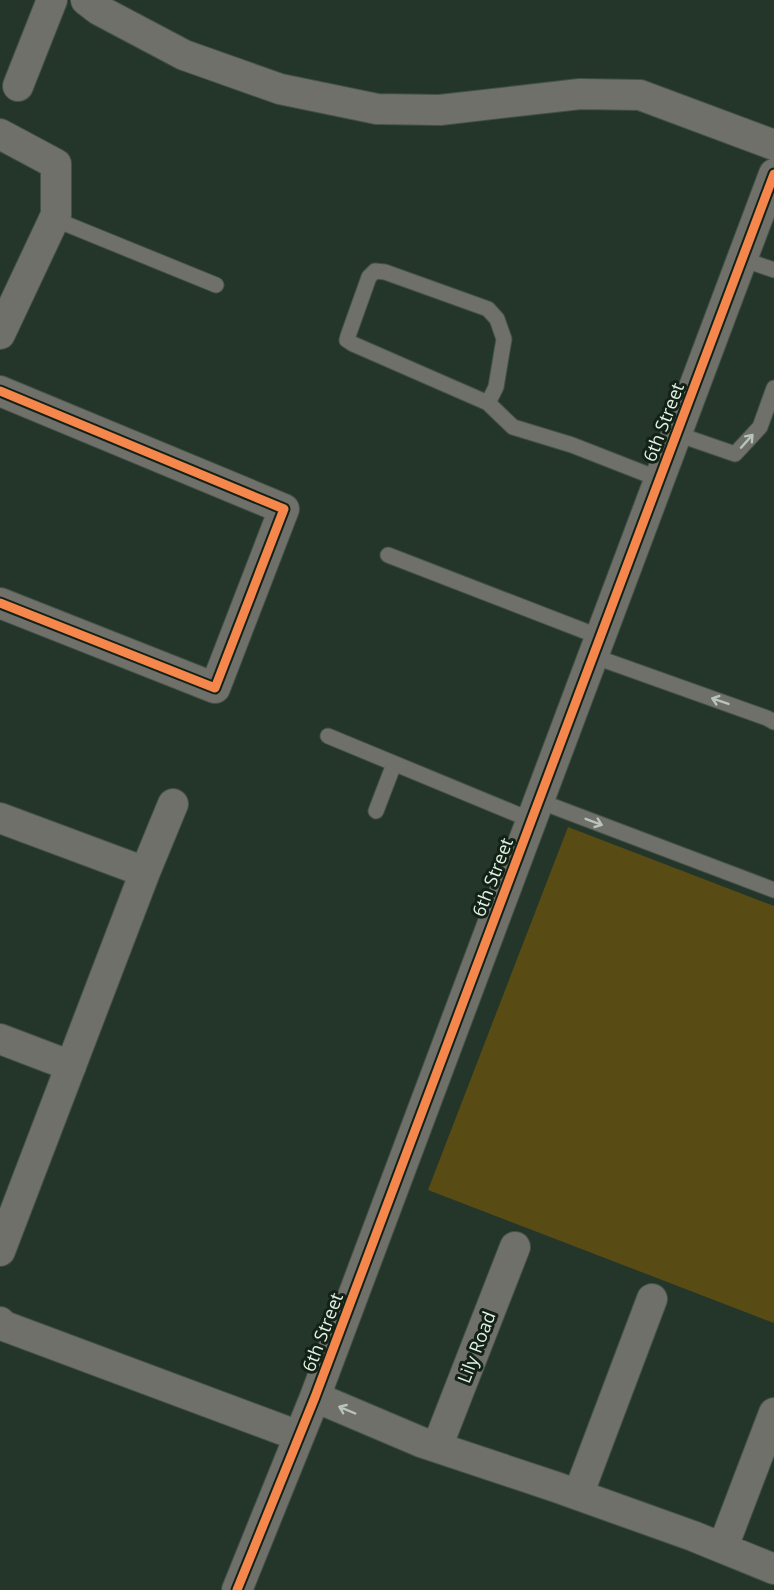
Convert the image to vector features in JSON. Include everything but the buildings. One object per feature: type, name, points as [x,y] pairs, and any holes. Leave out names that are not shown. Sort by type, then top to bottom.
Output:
[{"type":"street","points":[[18,86],[52,0]]},
{"type":"street","points":[[86,0],[99,10],[184,55],[280,89],[377,109],[440,110],[580,94],[640,95],[774,145]]},
{"type":"street","points":[[0,134],[56,164],[56,215],[0,334]]},
{"type":"street","name":"6th Street","points":[[237,1590],[315,1397],[774,174]]},
{"type":"street","points":[[0,391],[284,509],[215,688],[0,603]]},
{"type":"street","points":[[0,1251],[173,804]]},
{"type":"street","points":[[0,818],[145,872]]},
{"type":"street","points":[[0,1039],[71,1066]]},
{"type":"street","name":"Lily Road","points":[[436,1447],[515,1247]]},
{"type":"street","points":[[578,1495],[652,1299]]},
{"type":"street","points":[[0,1322],[4,1326],[299,1436]]},
{"type":"street","points":[[315,1397],[436,1447],[723,1547],[774,1569]]},
{"type":"street","points":[[723,1547],[774,1413]]},
{"type":"lane","points":[[54,219],[216,285]]},
{"type":"lane","points":[[742,259],[774,270]]},
{"type":"lane","points":[[488,403],[496,387],[504,339],[497,319],[488,309],[385,272],[375,271],[369,277],[348,336],[352,344],[488,403],[513,427],[572,445],[659,479]]},
{"type":"lane","points":[[677,434],[735,454],[760,427],[774,388]]},
{"type":"lane","points":[[388,555],[774,722]]},
{"type":"lane","points":[[328,736],[394,764],[774,890]]},
{"type":"lane","points":[[376,811],[394,764]]},
{"type":"shaded area","points":[[568,827],[774,906],[774,1323],[428,1190]]},
{"type":"cycle path","points":[[237,1590],[315,1397],[774,174]]},
{"type":"cycle path","points":[[0,391],[284,509],[215,688],[0,603]]}]
